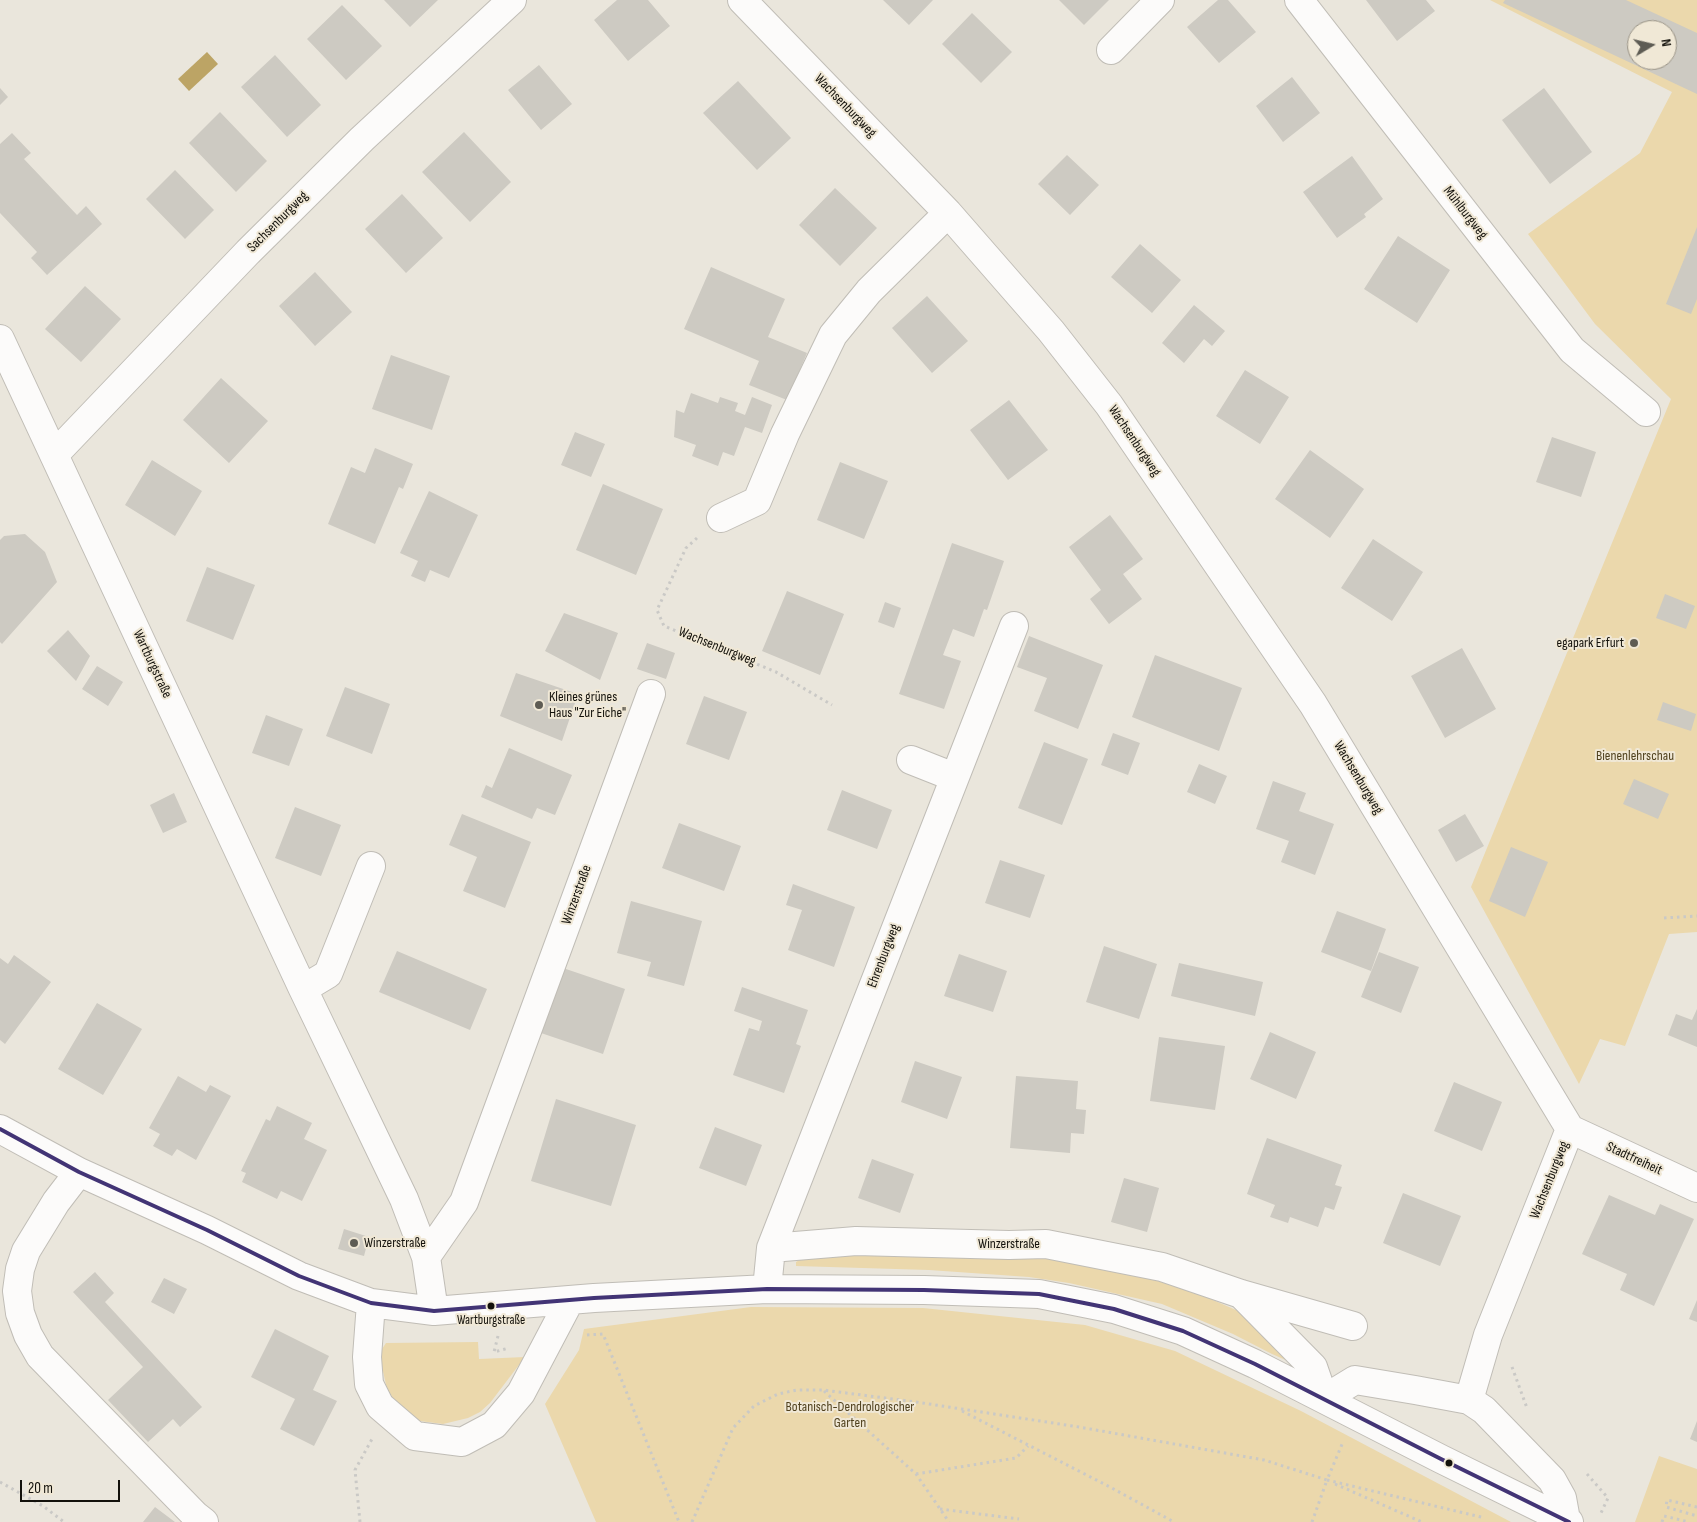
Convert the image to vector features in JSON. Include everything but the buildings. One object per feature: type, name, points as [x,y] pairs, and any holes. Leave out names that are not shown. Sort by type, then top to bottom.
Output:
[{"type":"street","name":"Sachsenburgweg","points":[[54,455],[248,252],[362,139],[512,0]]},
{"type":"street","name":"Wachsenburgweg","points":[[742,0],[948,212],[1051,331],[1109,405],[1302,688],[1570,1129],[1488,1335],[1469,1400]]},
{"type":"street","points":[[1111,50],[1160,0]]},
{"type":"street","name":"Mühlburgweg","points":[[1299,0],[1572,350],[1646,412]]},
{"type":"street","points":[[720,518],[757,501],[785,434],[833,334],[869,291],[948,212]]},
{"type":"street","name":"Wartburgstraße","points":[[0,339],[404,1200],[426,1257],[434,1311]]},
{"type":"street","name":"Ehrenburgweg","points":[[766,1289],[771,1248],[1014,626]]},
{"type":"street","name":"Winzerstraße","points":[[426,1257],[464,1202],[651,694]]},
{"type":"street","points":[[911,760],[954,777]]},
{"type":"street","points":[[304,989],[328,974],[371,866]]},
{"type":"street","points":[[0,1129],[79,1172],[207,1230],[299,1276],[371,1303],[434,1311],[570,1300],[766,1289],[924,1290],[1039,1294],[1114,1309],[1183,1331],[1255,1364],[1457,1468],[1567,1521]]},
{"type":"street","name":"Stadtfreiheit","points":[[1570,1129],[1697,1188]]},
{"type":"street","points":[[79,1172],[56,1202],[26,1251],[20,1269],[17,1291],[20,1313],[28,1335],[40,1356],[204,1522]]},
{"type":"street","name":"Winzerstraße","points":[[771,1248],[856,1241],[1009,1245],[1046,1244],[1162,1266],[1241,1294],[1352,1326]]},
{"type":"street","name":"Winzerstraße","points":[[1241,1294],[1313,1367],[1324,1399]]},
{"type":"street","points":[[371,1303],[367,1356],[369,1384],[380,1406],[415,1436],[462,1442],[494,1425],[521,1393],[570,1300]]},
{"type":"street","points":[[1324,1399],[1355,1380],[1469,1400],[1484,1410],[1552,1480],[1562,1498],[1567,1521]]},
{"type":"path","name":"Wachsenburgweg","points":[[720,518],[686,548],[657,610],[664,626],[776,672],[832,704]]},
{"type":"path","points":[[1664,918],[1697,916]]},
{"type":"path","points":[[603,1334],[679,1522]]},
{"type":"path","points":[[692,1522],[733,1428],[754,1406],[778,1394],[797,1390],[823,1390],[916,1402],[1079,1427],[1264,1460],[1327,1480],[1494,1520]]},
{"type":"path","points":[[823,1390],[916,1474],[949,1522]]},
{"type":"path","points":[[959,1410],[1174,1522]]},
{"type":"path","points":[[360,1522],[355,1470],[371,1441],[391,1415]]},
{"type":"path","points":[[1312,1522],[1344,1439]]},
{"type":"path","points":[[916,1474],[1016,1458],[1028,1446]]},
{"type":"path","points":[[1327,1480],[1422,1522]]},
{"type":"path","points":[[0,1482],[43,1506],[64,1522]]},
{"type":"path","points":[[1697,1507],[1667,1500],[1666,1507],[1697,1516]]},
{"type":"path","points":[[939,1509],[1019,1518]]},
{"type":"path","points":[[1662,1522],[1664,1516],[1689,1522]]},
{"type":"green space","name":"egapark Erfurt","points":[[1490,0],[1697,0],[1697,932],[1669,934],[1625,1046],[1600,1039],[1579,1084],[1471,887],[1671,399],[1595,324],[1528,234],[1640,153],[1672,92],[1628,70],[1677,70],[1677,20],[1627,20],[1627,69]]},
{"type":"green space","points":[[832,1252],[996,1259],[1033,1252],[1149,1272],[1245,1314],[1306,1369],[1233,1334],[1162,1304],[1069,1283],[1029,1277],[929,1270],[796,1266],[796,1262],[806,1256]]},
{"type":"green space","name":"Botanisch-Dendrologischer Garten","points":[[751,1307],[923,1308],[1085,1325],[1175,1351],[1301,1411],[1511,1522],[596,1522],[545,1404],[579,1350],[584,1329]]},
{"type":"green space","points":[[478,1342],[479,1359],[525,1357],[490,1403],[480,1412],[468,1418],[443,1424],[420,1421],[410,1415],[394,1400],[387,1389],[382,1367],[382,1349],[386,1343]]},
{"type":"green space","points":[[1659,1456],[1697,1469],[1697,1522],[1635,1522]]},
{"type":"shaded area","points":[[207,52],[218,64],[189,91],[178,79]]},
{"type":"transit line","points":[[0,1129],[79,1172],[207,1230],[299,1276],[371,1303],[434,1311],[594,1298],[767,1289],[924,1290],[1039,1294],[1114,1309],[1183,1331],[1255,1364],[1569,1522]]},
{"type":"place","name":"egapark Erfurt","points":[[1634,643]]},
{"type":"place","name":"Kleines grünes Haus \"Zur Eiche\"","points":[[539,705]]},
{"type":"place","name":"Winzerstraße","points":[[354,1243]]},
{"type":"place","name":"Wartburgstraße","points":[[491,1306]]},
{"type":"park label","name":"Bienenlehrschau","points":[[1635,756]]}]
